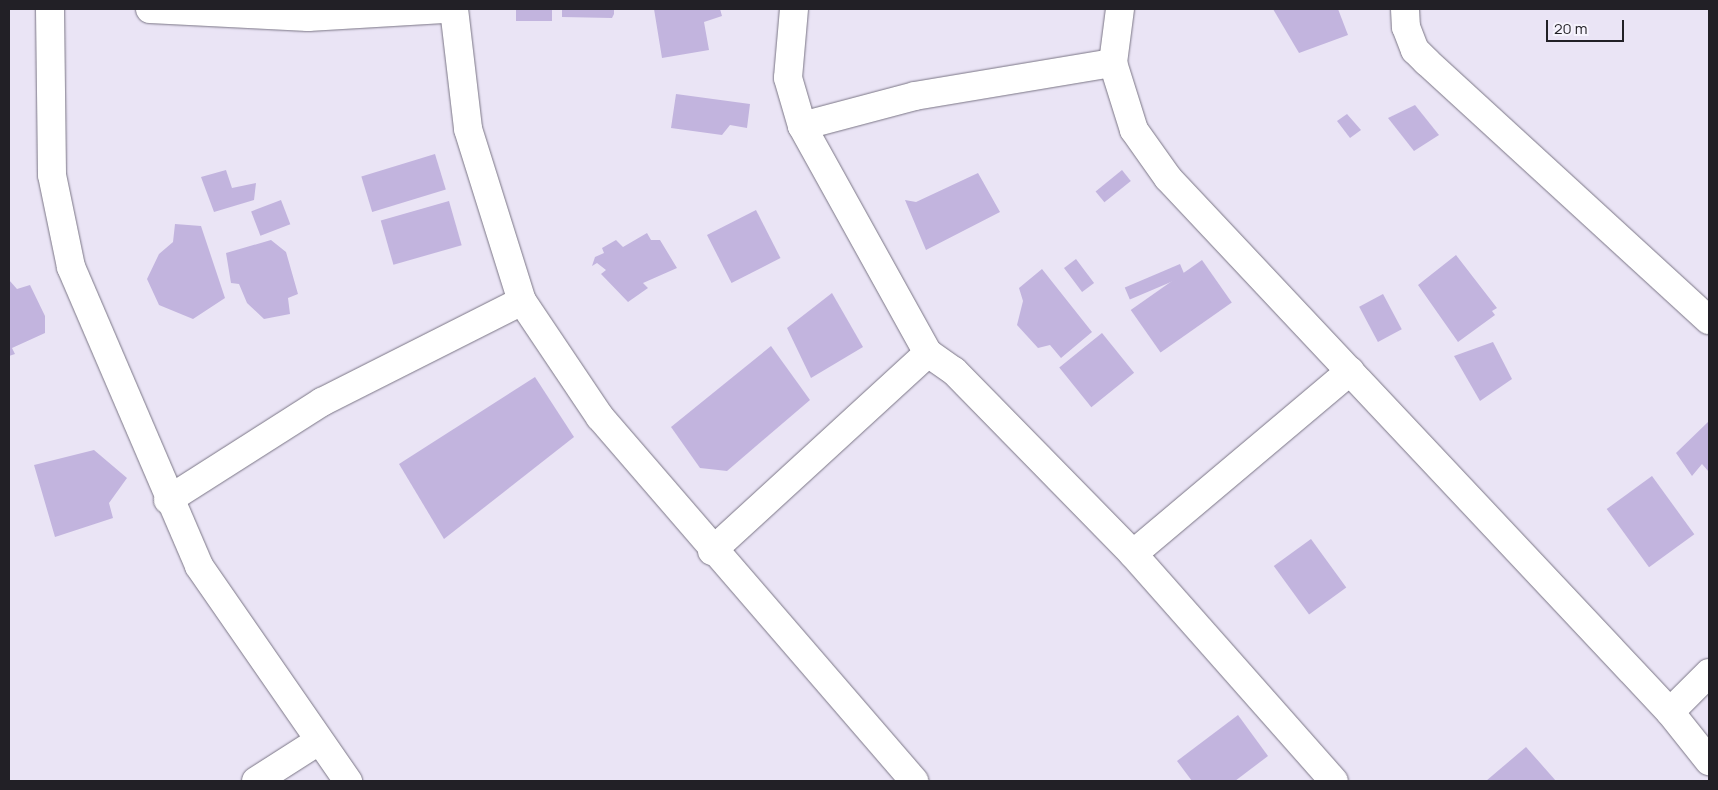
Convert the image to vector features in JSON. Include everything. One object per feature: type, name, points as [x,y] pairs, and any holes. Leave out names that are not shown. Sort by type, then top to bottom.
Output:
[{"type":"street","points":[[50,9],[52,174],[71,267],[168,500],[199,566],[317,742],[348,781]]},
{"type":"street","points":[[150,9],[308,17],[444,9]]},
{"type":"street","points":[[454,9],[468,129],[522,302],[600,417],[900,777]]},
{"type":"street","points":[[794,9],[788,78],[802,126],[928,354],[954,371],[1132,554],[1334,781]]},
{"type":"street","points":[[1120,9],[1113,63],[1134,130],[1168,178],[1670,712],[1709,760]]},
{"type":"street","points":[[1405,9],[1406,27],[1415,50],[1709,320]]},
{"type":"street","points":[[802,126],[915,96],[1113,63]]},
{"type":"street","points":[[168,500],[322,402],[522,302]]},
{"type":"street","points":[[712,551],[928,354]]},
{"type":"street","points":[[1132,554],[1350,371]]},
{"type":"street","points":[[1670,712],[1709,674]]},
{"type":"street","points":[[256,781],[317,742]]},
{"type":"building","points":[[516,9],[552,9],[552,21],[516,21]]},
{"type":"building","points":[[562,9],[614,9],[614,14],[612,18],[562,17]]},
{"type":"building","points":[[654,9],[720,9],[722,16],[704,22],[709,50],[662,58]]},
{"type":"building","points":[[1273,9],[1338,9],[1348,35],[1299,53]]},
{"type":"building","points":[[676,94],[750,104],[747,128],[730,125],[722,135],[671,128]]},
{"type":"building","points":[[1415,105],[1439,135],[1414,151],[1388,118]]},
{"type":"building","points":[[1347,114],[1361,130],[1350,138],[1337,121]]},
{"type":"building","points":[[435,154],[446,189],[372,212],[361,177]]},
{"type":"building","points":[[226,170],[232,188],[256,183],[254,200],[214,212],[201,177]]},
{"type":"building","points":[[1122,170],[1131,181],[1104,202],[1096,191]]},
{"type":"building","points":[[978,173],[1000,212],[926,250],[905,200],[916,202]]},
{"type":"building","points":[[281,200],[290,224],[260,236],[251,211]]},
{"type":"building","points":[[449,201],[462,245],[393,265],[381,221]]},
{"type":"building","points":[[756,210],[781,258],[732,283],[707,235]]},
{"type":"building","points":[[175,224],[201,226],[225,298],[193,319],[159,305],[147,279],[159,254],[173,242]]},
{"type":"building","points":[[647,233],[651,240],[660,240],[677,268],[643,283],[648,288],[628,302],[601,274],[606,270],[597,263],[592,266],[595,257],[604,253],[602,248],[616,240],[623,247]]},
{"type":"building","points":[[271,240],[286,252],[298,294],[288,298],[290,314],[264,319],[247,303],[239,284],[231,283],[226,253]]},
{"type":"building","points":[[1456,255],[1497,308],[1492,311],[1495,315],[1458,342],[1418,285]]},
{"type":"building","points":[[1076,259],[1094,283],[1082,292],[1064,268]]},
{"type":"building","points":[[1202,260],[1232,303],[1161,352],[1131,310]]},
{"type":"building","points":[[1180,264],[1185,276],[1130,299],[1125,287]]},
{"type":"building","points":[[1042,269],[1092,332],[1061,358],[1050,345],[1038,348],[1017,325],[1023,301],[1019,288]]},
{"type":"building","points":[[9,280],[17,289],[30,285],[45,316],[45,333],[12,348],[15,354],[9,356]]},
{"type":"building","points":[[832,293],[863,347],[811,378],[787,328]]},
{"type":"building","points":[[1383,294],[1402,329],[1378,342],[1359,307]]},
{"type":"building","points":[[1102,333],[1134,373],[1091,407],[1059,368]]},
{"type":"building","points":[[1493,342],[1512,379],[1480,401],[1454,356]]},
{"type":"building","points":[[771,346],[810,400],[727,471],[700,468],[671,427]]},
{"type":"building","points":[[535,377],[574,437],[444,539],[399,464]]},
{"type":"building","points":[[1709,421],[1709,472],[1702,464],[1692,476],[1676,453]]},
{"type":"building","points":[[94,450],[127,478],[109,503],[113,518],[55,537],[34,465]]},
{"type":"building","points":[[1652,476],[1694,534],[1649,567],[1607,509]]},
{"type":"building","points":[[1311,539],[1346,588],[1309,615],[1274,566]]},
{"type":"building","points":[[1238,715],[1268,756],[1235,781],[1192,781],[1177,761]]},
{"type":"building","points":[[1526,747],[1556,781],[1486,781]]}]
